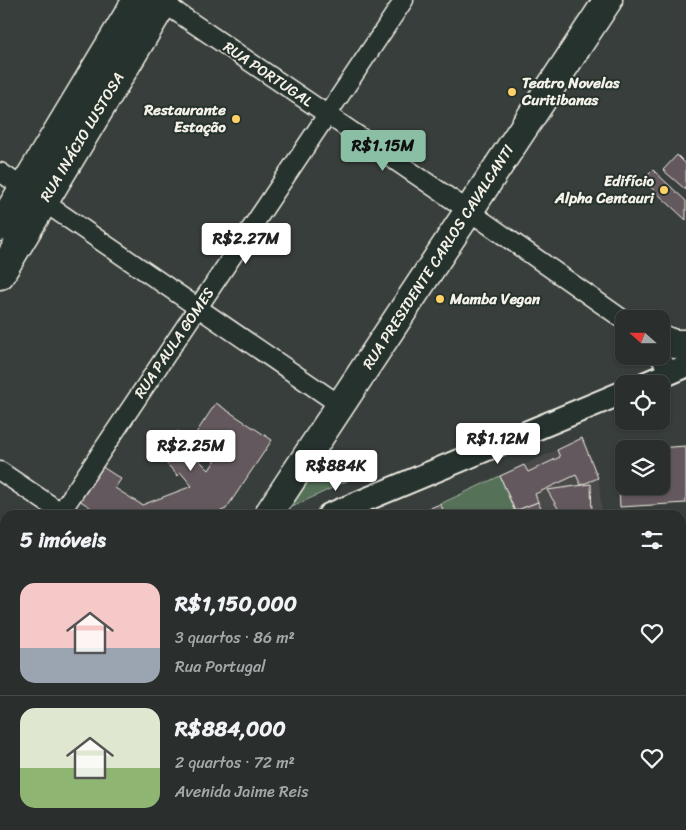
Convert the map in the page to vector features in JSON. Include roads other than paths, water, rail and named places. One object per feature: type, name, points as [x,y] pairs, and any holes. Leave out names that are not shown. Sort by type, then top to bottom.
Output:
[{"type":"main road","name":"RUA PRESIDENTE CARLOS CAVALCANTI","points":[[271,510],[608,0]]},
{"type":"main road","name":"RUA INÁCIO LUSTOSA","points":[[0,275],[34,195],[156,1]]},
{"type":"main road","name":"RUA INÁCIO LUSTOSA","points":[[0,227],[34,195]]},
{"type":"main road","points":[[670,342],[686,344]]},
{"type":"street","name":"RUA PAULA GOMES","points":[[66,510],[404,0]]},
{"type":"street","name":"RUA PORTUGAL","points":[[156,1],[468,211],[615,314]]},
{"type":"street","points":[[0,172],[340,405]]},
{"type":"street","points":[[657,375],[672,365]]},
{"type":"street","points":[[363,509],[615,396]]},
{"type":"street","points":[[0,471],[57,510]]},
{"type":"place","name":"Teatro Novelas Curitibanas","points":[[512,92]]},
{"type":"place","name":"Restaurante Estação","points":[[236,119]]},
{"type":"place","name":"Edifício Alpha Centauri","points":[[664,190]]},
{"type":"place","name":"Mamba Vegan","points":[[440,299]]}]
